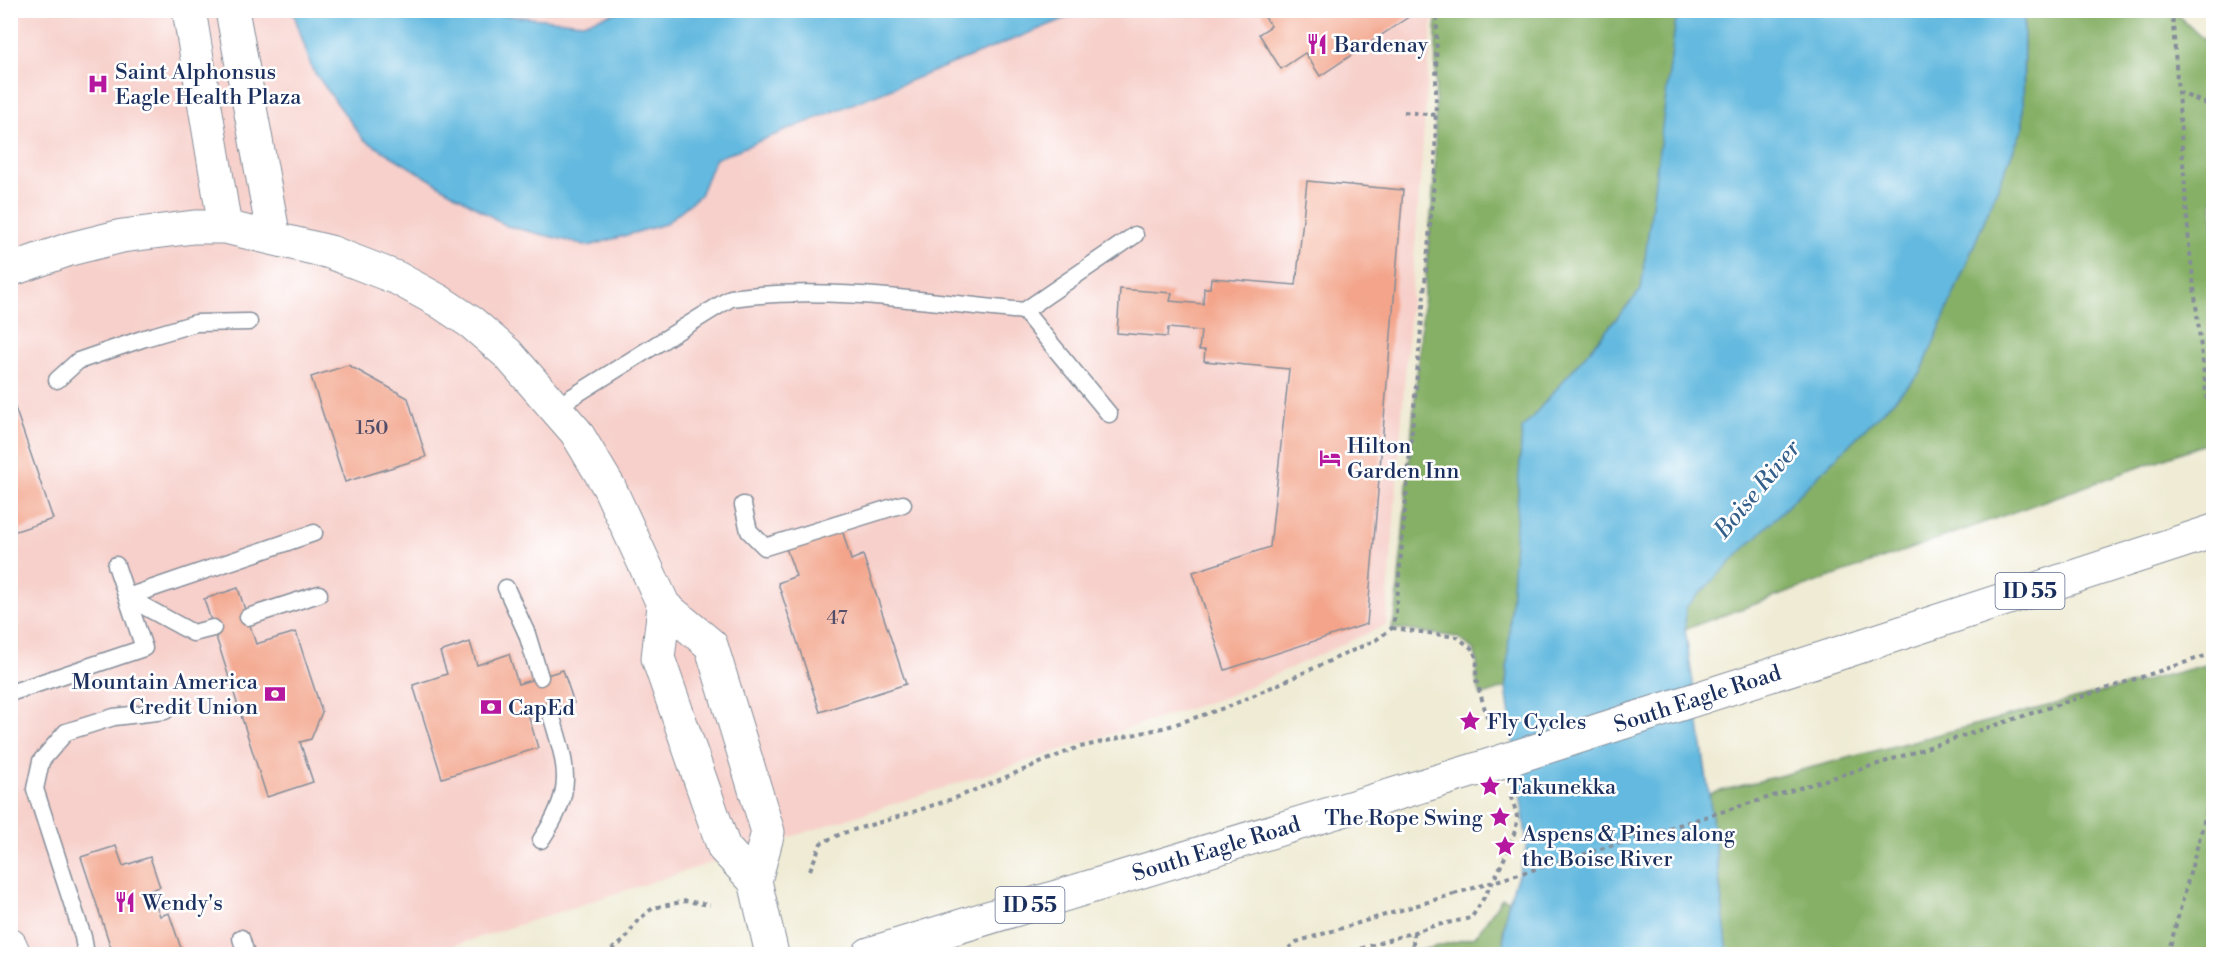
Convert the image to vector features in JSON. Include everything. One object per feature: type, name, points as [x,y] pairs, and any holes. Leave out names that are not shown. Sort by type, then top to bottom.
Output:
[{"type":"main road","points":[[189,10],[225,227]]},
{"type":"main road","points":[[232,10],[274,238]]},
{"type":"main road","points":[[10,270],[70,249],[122,236],[194,227],[225,227],[330,252],[397,278],[439,301],[472,323],[508,354],[576,432],[609,487],[664,606],[711,645],[768,831],[755,881],[772,954]]},
{"type":"main road","name":"South Eagle Road","points":[[869,954],[1494,764],[2214,531]]},
{"type":"main road","points":[[664,606],[658,658],[724,848],[755,881]]},
{"type":"main road","points":[[10,945],[14,954]]},
{"type":"lane","points":[[556,407],[731,298],[836,293],[1024,311],[1135,235]]},
{"type":"lane","points":[[1024,311],[1109,414]]},
{"type":"lane","points":[[57,380],[78,360],[196,322],[249,322]]},
{"type":"lane","points":[[743,505],[749,531],[765,547],[903,504]]},
{"type":"lane","points":[[127,597],[314,533]]},
{"type":"lane","points":[[10,693],[144,648],[116,565]]},
{"type":"lane","points":[[506,588],[527,634],[540,677]]},
{"type":"lane","points":[[248,617],[319,594]]},
{"type":"lane","points":[[127,597],[193,633],[213,628]]},
{"type":"lane","points":[[86,954],[83,937],[35,789],[41,761],[66,732],[114,717],[165,711]]},
{"type":"lane","points":[[541,840],[556,817],[565,793],[566,770],[550,711]]},
{"type":"lane","points":[[241,938],[246,954]]},
{"type":"path","points":[[810,870],[821,843],[843,833],[958,797],[1076,748],[1167,727],[1230,706],[1376,640],[1392,628],[1396,612],[1435,170],[1437,10]]},
{"type":"path","points":[[2172,10],[2189,244],[2211,412],[2212,443]]},
{"type":"path","points":[[2178,92],[2214,107]]},
{"type":"path","points":[[1404,112],[1437,115]]},
{"type":"path","points":[[1344,954],[1414,932],[1471,918],[1479,907],[1509,846],[1517,818],[1494,764],[1476,680],[1477,660],[1474,650],[1457,637],[1392,628]]},
{"type":"path","points":[[1281,954],[1296,942],[1884,762],[2214,653]]},
{"type":"path","points":[[2168,954],[2214,785]]},
{"type":"path","points":[[604,954],[624,942],[638,920],[653,908],[686,901],[710,905]]},
{"type":"path","points":[[1412,954],[1414,932]]},
{"type":"shaded area","points":[[10,11],[1433,11],[1386,625],[1225,697],[428,954],[11,954]]},
{"type":"green space","points":[[1436,11],[1686,11],[1641,290],[1559,386],[1511,618],[1506,687],[1481,696],[1476,679],[1477,660],[1474,650],[1457,637],[1392,628],[1396,612],[1435,170]]},
{"type":"green space","points":[[2024,11],[2173,11],[2213,48],[2213,441],[1685,629],[1686,607],[2023,127]]},
{"type":"green space","points":[[2213,663],[2213,954],[1728,954],[1709,794]]},
{"type":"green space","points":[[1502,898],[1509,900],[1503,931],[1504,954],[1405,954],[1475,937]]},
{"type":"water","points":[[624,10],[1084,11],[715,159],[700,195],[665,224],[589,246],[507,226],[363,139],[312,69],[293,11],[461,11],[583,23]]},
{"type":"water","name":"Boise River","points":[[1677,11],[2024,11],[2023,127],[1921,373],[1686,607],[1685,629],[1709,794],[1728,954],[1504,954],[1506,912],[1527,843],[1506,687],[1522,429],[1641,290]]},
{"type":"building","name":"Bardenay","points":[[1260,10],[1419,10],[1320,76],[1305,53],[1281,69],[1259,34],[1271,26]]},
{"type":"building","name":"Hilton Garden Inn","points":[[1307,181],[1403,190],[1367,624],[1225,670],[1193,572],[1270,547],[1289,369],[1204,361],[1205,350],[1199,350],[1201,331],[1168,328],[1167,337],[1117,333],[1120,289],[1172,293],[1170,301],[1203,304],[1204,288],[1210,288],[1211,278],[1296,285]]},
{"type":"building","points":[[348,365],[408,398],[426,457],[345,482],[311,377]]},
{"type":"building","points":[[10,393],[53,519],[10,533]]},
{"type":"building","points":[[841,526],[851,560],[863,555],[906,684],[820,712],[778,583],[796,576],[785,545]]},
{"type":"building","name":"Mountain America Credit Union","points":[[238,588],[256,644],[296,632],[322,712],[311,739],[300,742],[313,782],[267,797],[204,599]]},
{"type":"building","name":"CapEd","points":[[470,642],[477,665],[509,654],[518,684],[563,670],[574,703],[529,717],[538,748],[442,778],[413,685],[447,674],[440,652]]},
{"type":"building","name":"Wendy's","points":[[116,846],[123,866],[150,857],[160,887],[151,890],[160,916],[169,913],[183,954],[113,954],[81,857]]},
{"type":"place","name":"Bardenay","points":[[1317,44]]},
{"type":"place","name":"Saint Alphonsus Eagle Health Plaza","points":[[98,84]]},
{"type":"place","name":"Hilton Garden Inn","points":[[1330,458]]},
{"type":"place","name":"Mountain America Credit Union","points":[[275,694]]},
{"type":"place","name":"CapEd","points":[[491,707]]},
{"type":"place","name":"Fly Cycles","points":[[1470,721]]},
{"type":"place","name":"Takunekka","points":[[1490,786]]},
{"type":"place","name":"The Rope Swing","points":[[1500,817]]},
{"type":"place","name":"Aspens & Pines along the Boise River","points":[[1505,846]]},
{"type":"place","name":"Wendy's","points":[[125,902]]}]
